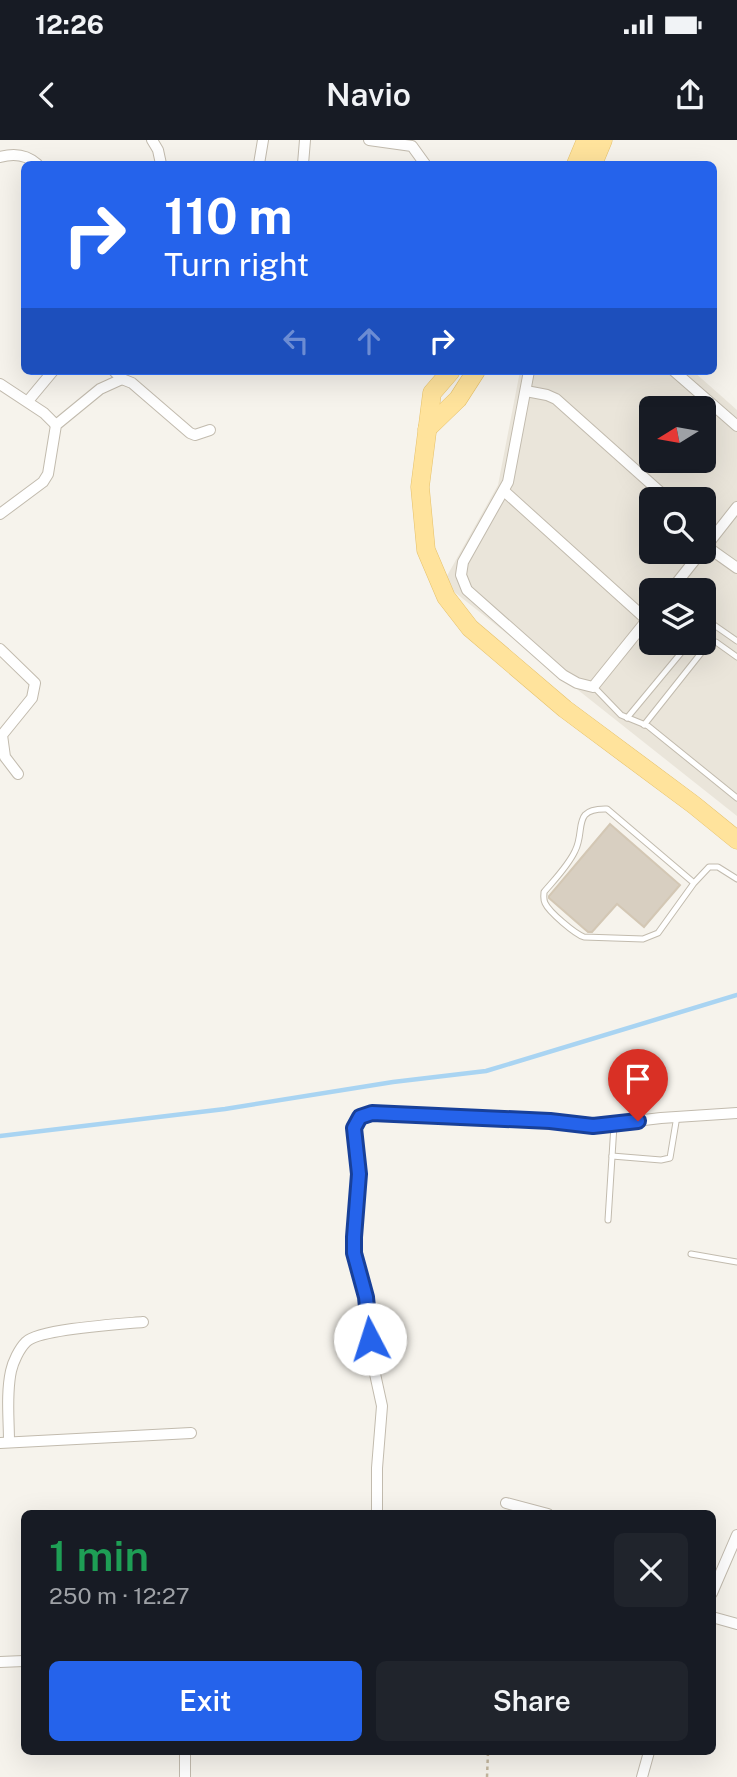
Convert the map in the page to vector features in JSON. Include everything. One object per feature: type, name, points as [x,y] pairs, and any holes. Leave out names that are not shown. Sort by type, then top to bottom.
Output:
[{"type":"main road","points":[[577,161],[586,140]]},
{"type":"main road","points":[[594,161],[603,140]]},
{"type":"main road","points":[[448,375],[432,393],[420,487],[426,550],[446,597],[470,628],[565,709],[737,840]]},
{"type":"main road","points":[[427,429],[458,399],[474,375]]},
{"type":"street","points":[[152,140],[160,161]]},
{"type":"street","points":[[260,161],[263,140]]},
{"type":"street","points":[[303,161],[305,140]]},
{"type":"street","points":[[369,140],[412,146],[423,161]]},
{"type":"street","points":[[0,157],[14,154],[32,161]]},
{"type":"street","points":[[28,401],[50,375]]},
{"type":"street","points":[[0,513],[43,482],[48,474],[56,425],[118,375],[128,380],[190,433],[195,435],[210,430]]},
{"type":"street","points":[[528,375],[504,491],[463,562],[461,575],[467,590],[563,675],[577,683],[593,687],[639,630]]},
{"type":"street","points":[[679,375],[737,426]]},
{"type":"street","points":[[0,384],[28,401],[56,425]]},
{"type":"street","points":[[526,391],[556,399],[655,487]]},
{"type":"street","points":[[504,491],[639,608]]},
{"type":"street","points":[[716,531],[737,507]]},
{"type":"street","points":[[716,552],[737,568]]},
{"type":"street","points":[[0,649],[35,683],[32,698],[2,735],[5,757],[18,774]]},
{"type":"street","points":[[377,1510],[382,1406],[372,1360],[366,1297],[354,1253],[359,1174],[354,1128],[360,1117],[372,1113],[550,1121],[593,1126],[677,1116],[737,1113]]},
{"type":"street","points":[[144,1322],[65,1330],[27,1340],[12,1368],[5,1443],[191,1433]]},
{"type":"street","points":[[506,1503],[533,1510]]},
{"type":"street","points":[[716,1584],[737,1535]]},
{"type":"street","points":[[716,1618],[737,1624]]},
{"type":"street","points":[[0,1662],[21,1661]]},
{"type":"street","points":[[185,1755],[185,1777]]},
{"type":"street","points":[[642,1777],[648,1755]]},
{"type":"lane","points":[[716,628],[737,640]]},
{"type":"lane","points":[[644,725],[709,643],[716,642],[737,657]]},
{"type":"lane","points":[[627,718],[679,655]]},
{"type":"lane","points":[[593,687],[621,715],[644,725],[737,798]]},
{"type":"lane","points":[[694,883],[607,809],[598,808],[584,815],[580,823],[577,849],[544,892],[544,898],[545,905],[577,935],[643,939],[659,933],[694,883],[709,867],[718,867],[737,878]]},
{"type":"lane","points":[[612,1156],[661,1160],[670,1158],[677,1116]]},
{"type":"lane","points":[[608,1220],[614,1125]]},
{"type":"lane","points":[[691,1254],[737,1262]]},
{"type":"path","points":[[487,1777],[488,1755]]},
{"type":"shaded area","points":[[519,375],[698,375],[737,410],[737,816],[443,583],[498,485]]},
{"type":"building","points":[[610,824],[680,885],[644,927],[617,904],[592,932],[588,932],[549,896]]},
{"type":"waterway","points":[[0,1136],[225,1109],[393,1082],[486,1071],[737,995]]},
{"type":"route","points":[[370,1339],[366,1297],[354,1253],[359,1174],[354,1128],[360,1117],[372,1113],[550,1121],[593,1126],[638,1121]]}]
